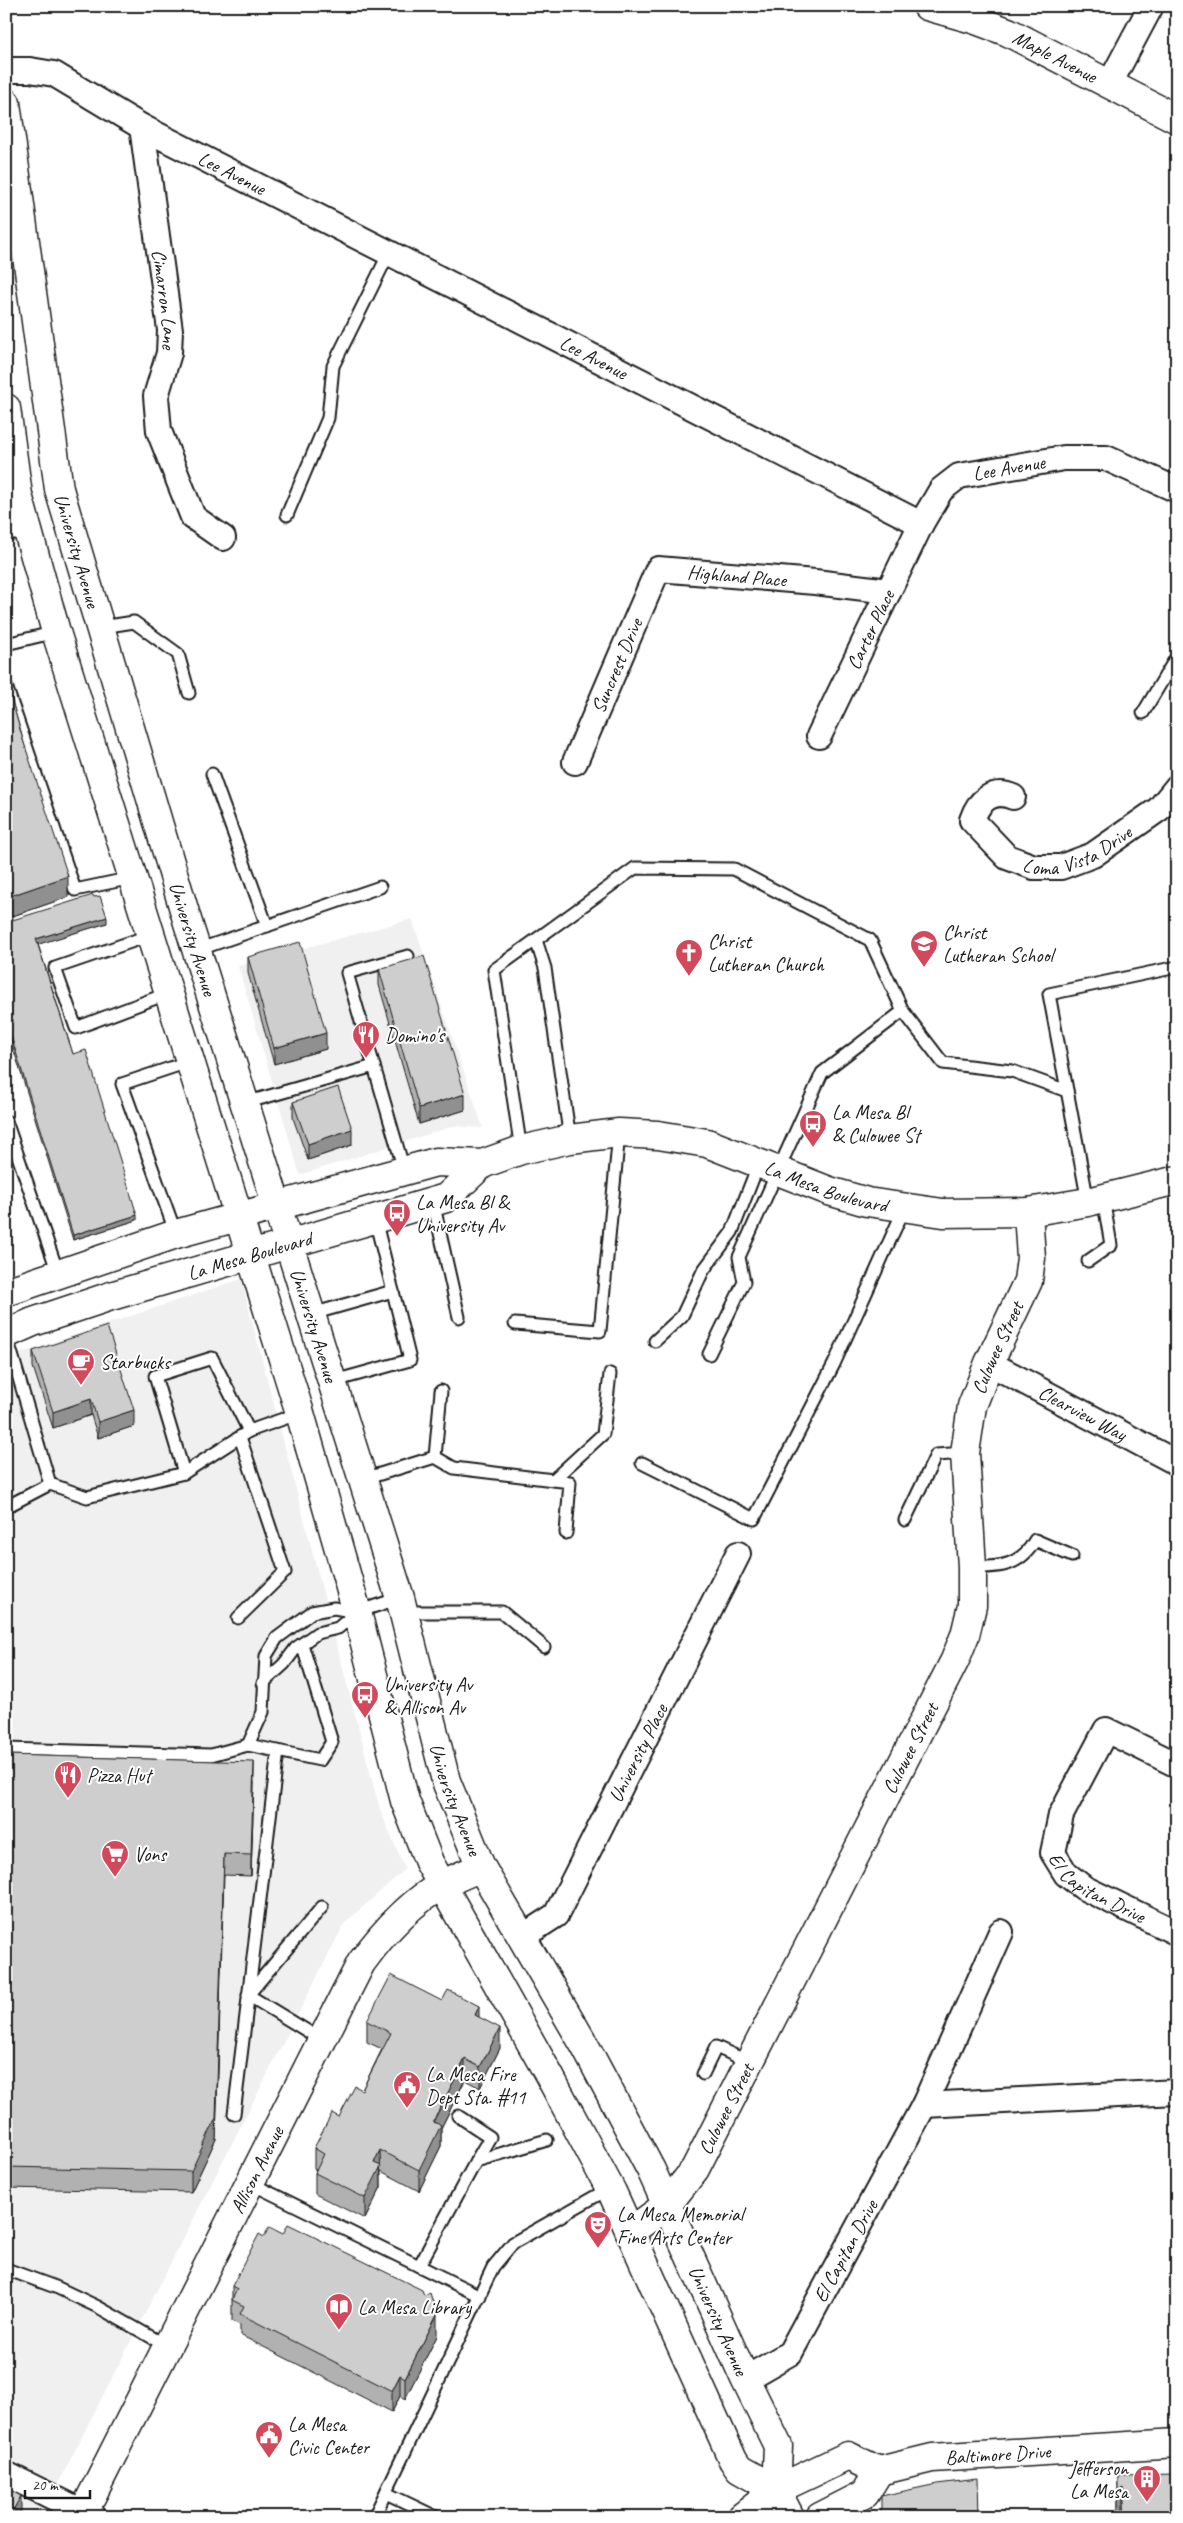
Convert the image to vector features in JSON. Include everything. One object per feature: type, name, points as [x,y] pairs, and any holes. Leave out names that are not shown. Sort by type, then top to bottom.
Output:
[{"type":"main road","name":"Maple Avenue","points":[[927,6],[973,19],[1008,32],[1177,119]]},
{"type":"main road","name":"University Avenue","points":[[6,103],[59,489],[102,627],[197,950],[334,1381],[402,1605],[446,1781],[481,1867],[595,2064],[651,2170],[745,2379],[778,2446],[776,2490],[738,2469],[733,2460],[610,2188],[549,2075],[441,1885],[429,1862],[405,1801],[356,1612],[300,1413],[56,632],[17,532],[18,495],[6,408]]},
{"type":"main road","name":"La Mesa Boulevard","points":[[6,1292],[176,1234],[404,1170],[436,1162],[482,1164],[521,1150],[570,1139],[619,1133],[658,1135],[707,1143],[770,1166],[829,1191],[868,1202],[904,1209],[980,1214],[1028,1212],[1096,1200],[1177,1180]]},
{"type":"main road","name":"La Mesa Boulevard","points":[[6,1334],[33,1322],[110,1296],[446,1198],[482,1164]]},
{"type":"main road","name":"Culowee Street","points":[[630,2232],[667,2205],[695,2169],[955,1660],[965,1635],[972,1606],[972,1567],[965,1453],[972,1406],[989,1363],[1028,1282],[1031,1258],[1028,1212]]},
{"type":"main road","name":"Allison Avenue","points":[[85,2515],[167,2346],[361,1963],[375,1944],[412,1908],[441,1885],[481,1867]]},
{"type":"main road","name":"Baltimore Drive","points":[[879,2471],[932,2458],[1177,2443]]},
{"type":"main road","points":[[742,2517],[776,2490],[848,2456],[879,2471],[866,2494],[820,2517]]},
{"type":"main road","points":[[776,2490],[790,2517]]},
{"type":"street","points":[[1109,85],[1151,6]]},
{"type":"street","name":"Lee Avenue","points":[[6,70],[30,70],[54,74],[142,127],[921,524],[941,490],[959,476],[1064,458],[1106,458],[1177,490]]},
{"type":"street","name":"Cimarron Lane","points":[[142,127],[170,330],[169,353],[156,396],[158,431],[193,517],[223,538]]},
{"type":"street","name":"Carter Place","points":[[819,736],[921,524]]},
{"type":"street","name":"Highland Place","points":[[658,569],[815,582],[888,591]]},
{"type":"street","name":"Suncrest Drive","points":[[574,762],[658,569]]},
{"type":"street","name":"Loma Vista Drive","points":[[1013,798],[1003,793],[990,795],[977,806],[972,820],[1007,857],[1034,867],[1060,867],[1093,855],[1159,809],[1177,786]]},
{"type":"street","name":"Clearview Way","points":[[989,1363],[1174,1455]]},
{"type":"street","name":"University Place","points":[[522,1937],[556,1915],[738,1554]]},
{"type":"street","name":"El Capitan Drive","points":[[1177,1766],[1106,1730],[1061,1815],[1053,1853],[1066,1874],[1084,1888],[1177,1933]]},
{"type":"street","name":"El Capitan Drive","points":[[745,2379],[790,2353],[924,2105],[1000,1932]]},
{"type":"street","points":[[924,2105],[1177,2092]]},
{"type":"street","points":[[6,2474],[85,2515]]},
{"type":"lane","points":[[287,515],[328,418],[333,366],[389,253]]},
{"type":"lane","points":[[102,627],[134,622],[178,654],[189,693]]},
{"type":"lane","points":[[6,644],[56,632]]},
{"type":"lane","points":[[1143,713],[1177,656]]},
{"type":"lane","points":[[6,686],[75,890],[132,878]]},
{"type":"lane","points":[[212,774],[266,926]]},
{"type":"lane","points":[[521,1150],[494,970],[635,868],[734,869],[870,940],[903,1011],[942,1063],[1012,1071],[1067,1091]]},
{"type":"lane","points":[[197,950],[380,887]]},
{"type":"lane","points":[[151,935],[55,968],[76,1028],[169,993]]},
{"type":"lane","points":[[536,940],[545,968],[570,1139]]},
{"type":"lane","points":[[404,1170],[347,973],[408,956]]},
{"type":"lane","points":[[1088,1261],[1111,1245],[1096,1200],[1067,1091],[1049,994],[1177,967]]},
{"type":"lane","points":[[655,1341],[682,1316],[703,1272],[732,1232],[822,1072],[903,1011]]},
{"type":"lane","points":[[176,1234],[122,1084],[191,1062]]},
{"type":"lane","points":[[246,1103],[374,1066]]},
{"type":"lane","points":[[6,1120],[58,1273]]},
{"type":"lane","points":[[515,1324],[600,1331],[619,1133]]},
{"type":"lane","points":[[709,1354],[744,1282],[739,1257],[770,1166]]},
{"type":"lane","points":[[433,1202],[459,1317]]},
{"type":"lane","points":[[642,1462],[754,1518],[834,1364],[904,1209]]},
{"type":"lane","points":[[334,1381],[410,1360],[375,1219]]},
{"type":"lane","points":[[312,1314],[393,1291]]},
{"type":"lane","points":[[6,1334],[50,1484]]},
{"type":"lane","points":[[184,1473],[154,1376],[212,1358],[245,1434],[285,1572],[238,1618]]},
{"type":"lane","points":[[553,1480],[603,1434],[610,1374]]},
{"type":"lane","points":[[436,1457],[441,1391]]},
{"type":"lane","points":[[7,1504],[50,1484],[87,1497],[184,1473],[245,1434],[300,1413]]},
{"type":"lane","points":[[905,1520],[936,1455],[965,1453]]},
{"type":"lane","points":[[364,1479],[436,1457],[454,1468],[570,1482],[566,1533]]},
{"type":"lane","points":[[972,1567],[998,1568],[1028,1553],[1036,1540],[1072,1556]]},
{"type":"lane","points":[[248,1745],[263,1712],[263,1683],[266,1656],[277,1638],[312,1612],[334,1608],[356,1612],[402,1605],[502,1612],[544,1647]]},
{"type":"lane","points":[[263,1683],[302,1644],[317,1634],[338,1628],[356,1612]]},
{"type":"lane","points":[[6,1749],[211,1755],[248,1745],[320,1760],[332,1742],[302,1644]]},
{"type":"lane","points":[[234,2114],[278,1751]]},
{"type":"lane","points":[[248,1995],[322,1907]]},
{"type":"lane","points":[[248,1995],[322,2040]]},
{"type":"lane","points":[[703,2074],[716,2047],[749,2062]]},
{"type":"lane","points":[[419,2266],[490,2137],[458,2116]]},
{"type":"lane","points":[[476,2161],[547,2140]]},
{"type":"lane","points":[[250,2183],[480,2296]]},
{"type":"lane","points":[[374,2517],[493,2267],[513,2243],[610,2188]]},
{"type":"lane","points":[[6,2269],[58,2288],[98,2307],[167,2346]]},
{"type":"lane","points":[[386,2492],[436,2517]]},
{"type":"shaded area","points":[[412,919],[483,1128],[454,1126],[300,1175],[238,966]]},
{"type":"shaded area","points":[[241,1279],[380,1810],[405,1869],[344,1924],[41,2517],[6,2517],[6,1358]]},
{"type":"building","points":[[6,680],[23,740],[68,876],[10,896],[6,885]]},
{"type":"building","points":[[93,895],[94,897],[100,896],[107,917],[36,939],[73,1054],[86,1050],[137,1215],[73,1235],[6,1020],[6,922]]},
{"type":"building","points":[[300,942],[326,1033],[274,1048],[248,957]]},
{"type":"building","points":[[424,956],[465,1094],[419,1108],[379,969]]},
{"type":"building","points":[[338,1087],[352,1129],[308,1144],[293,1102]]},
{"type":"building","points":[[107,1326],[134,1410],[98,1422],[91,1399],[53,1412],[33,1351]]},
{"type":"building","points":[[6,1755],[254,1762],[251,1855],[224,1854],[216,2118],[191,2171],[6,2167]]},
{"type":"building","name":"La Mesa Fire Dept Sta. #11","points":[[391,1975],[442,2001],[448,1990],[479,2006],[475,2015],[500,2028],[480,2067],[465,2059],[433,2122],[441,2125],[419,2170],[380,2150],[374,2163],[381,2166],[365,2198],[315,2173],[324,2154],[314,2148],[332,2113],[339,2117],[355,2086],[362,2090],[391,2033],[367,2021]]},
{"type":"building","name":"La Mesa Library","points":[[288,2224],[422,2290],[424,2295],[430,2293],[437,2315],[405,2378],[400,2375],[392,2391],[240,2314],[244,2306],[232,2300],[237,2289],[232,2286],[259,2234],[264,2237],[269,2227],[283,2234]]},
{"type":"building","points":[[1177,2474],[1177,2517],[1125,2517],[1123,2488],[1118,2491],[1118,2475]]},
{"type":"building","points":[[978,2479],[979,2517],[881,2517],[881,2496],[937,2484]]},
{"type":"building","points":[[6,2488],[21,2496],[12,2512],[20,2517],[6,2517]]},
{"type":"place","name":"Christ Lutheran School","points":[[924,968]]},
{"type":"place","name":"Christ Lutheran Church","points":[[689,977]]},
{"type":"place","name":"Domino's","points":[[366,1059]]},
{"type":"place","name":"La Mesa Bl & Culowee St","points":[[813,1148]]},
{"type":"place","name":"La Mesa Bl & University Av","points":[[397,1237]]},
{"type":"place","name":"Starbucks","points":[[81,1386]]},
{"type":"place","name":"University Av & Allison Av","points":[[365,1719]]},
{"type":"place","name":"Pizza Hut","points":[[68,1799]]},
{"type":"place","name":"Vons","points":[[115,1878]]},
{"type":"place","name":"La Mesa Fire Dept Sta. #11","points":[[407,2109]]},
{"type":"place","name":"La Mesa Memorial Fine Arts Center","points":[[598,2249]]},
{"type":"place","name":"La Mesa Library","points":[[339,2331]]},
{"type":"place","name":"La Mesa Civic Center","points":[[269,2459]]},
{"type":"place","name":"Jefferson La Mesa","points":[[1147,2503]]}]
